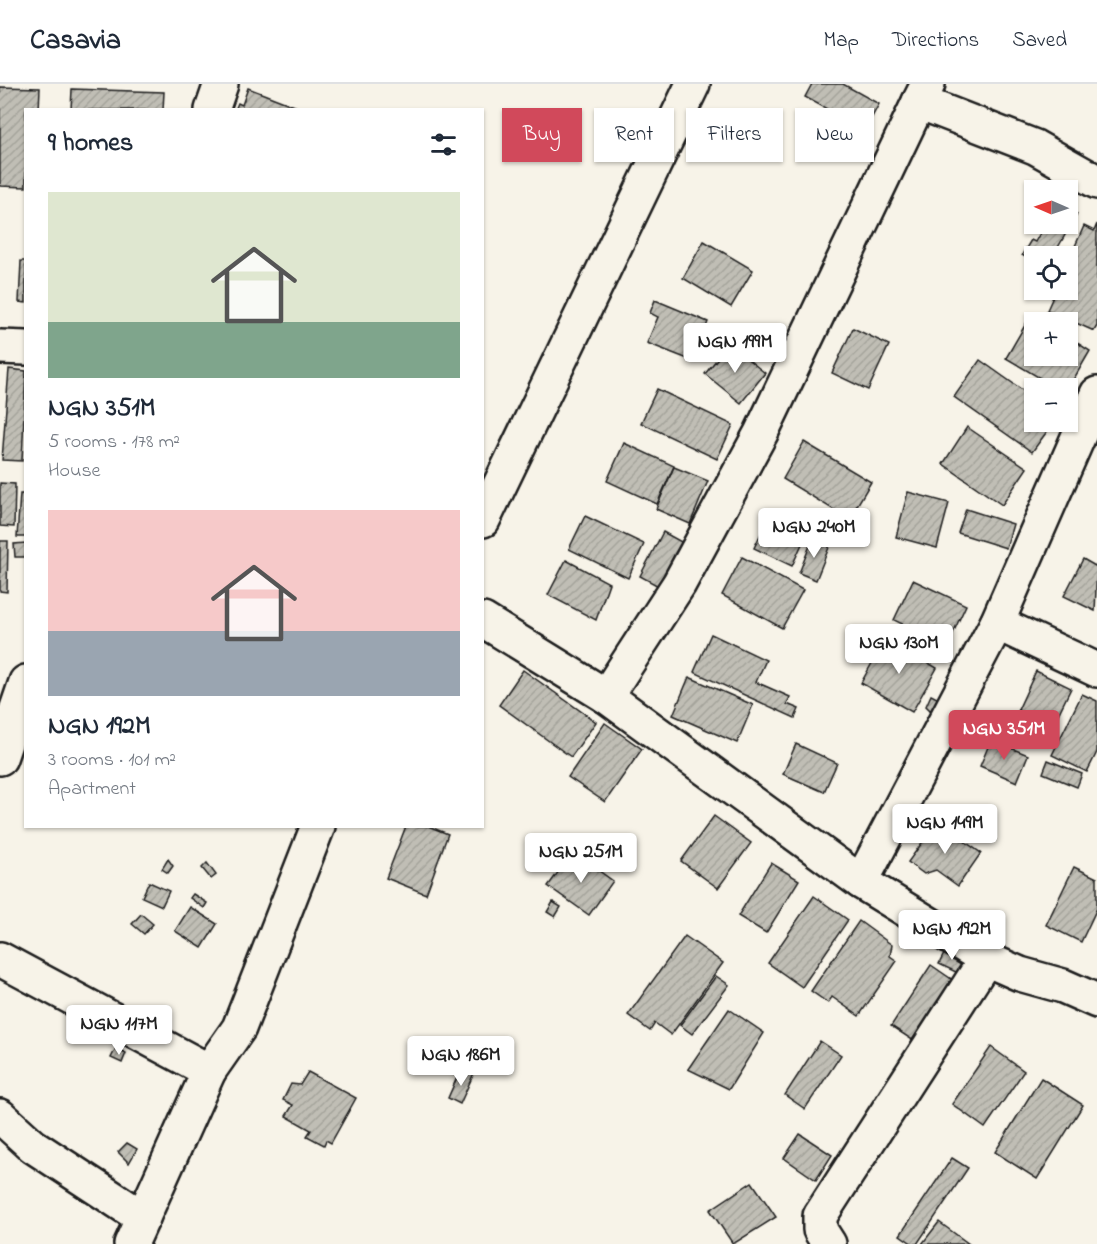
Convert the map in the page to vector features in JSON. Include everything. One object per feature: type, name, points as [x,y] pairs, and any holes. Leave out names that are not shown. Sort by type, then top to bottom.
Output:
[{"type":"street","points":[[213,108],[221,84]]},
{"type":"street","points":[[484,518],[693,84]]},
{"type":"street","points":[[606,696],[679,584],[761,434],[924,93],[1035,147],[1097,182]]},
{"type":"street","points":[[0,347],[24,348]]},
{"type":"street","points":[[861,882],[997,623],[1097,394]]},
{"type":"street","points":[[484,621],[606,696],[861,882],[986,959],[1020,975],[1063,986],[1097,1001]]},
{"type":"street","points":[[997,623],[1097,670]]},
{"type":"street","points":[[0,758],[24,688]]},
{"type":"street","points":[[0,1116],[137,1231],[209,1071],[239,1028],[317,828]]},
{"type":"street","points":[[0,959],[209,1071]]},
{"type":"street","points":[[829,1244],[820,1230],[820,1216],[986,959]]},
{"type":"building","points":[[812,84],[843,84],[879,104],[874,113],[874,108],[825,108],[805,97]]},
{"type":"building","points":[[0,87],[40,88],[39,108],[24,108],[24,187],[0,186]]},
{"type":"building","points":[[248,88],[300,108],[236,108],[238,103],[242,105]]},
{"type":"building","points":[[72,89],[164,92],[163,108],[71,108]]},
{"type":"building","points":[[1097,224],[1097,326],[1094,331],[1078,324],[1078,312],[1047,310],[1052,300],[1078,300],[1078,246],[1075,246],[1084,226],[1094,231]]},
{"type":"building","points":[[1039,234],[1066,234],[1059,246],[1027,246],[1031,240],[1035,242]]},
{"type":"building","points":[[704,241],[753,270],[731,307],[683,278]]},
{"type":"building","points":[[21,261],[24,261],[24,303],[19,302]]},
{"type":"building","points":[[655,300],[708,322],[693,361],[647,343],[658,317],[650,313]]},
{"type":"building","points":[[1024,327],[1024,366],[1078,366],[1078,343],[1090,351],[1074,378],[1040,378],[1006,358]]},
{"type":"building","points":[[853,328],[889,345],[868,390],[832,373]]},
{"type":"building","points":[[729,344],[765,373],[741,403],[705,374]]},
{"type":"building","points":[[980,360],[1024,391],[1024,432],[1047,432],[1032,452],[954,397]]},
{"type":"building","points":[[9,369],[24,371],[22,461],[2,460]]},
{"type":"building","points":[[657,389],[733,425],[717,459],[641,423]]},
{"type":"building","points":[[967,427],[1027,468],[1002,505],[943,464]]},
{"type":"building","points":[[804,442],[871,482],[849,519],[783,479]]},
{"type":"building","points":[[624,443],[674,466],[657,504],[607,481]]},
{"type":"building","points":[[674,467],[708,481],[690,524],[656,509]]},
{"type":"building","points":[[0,483],[15,484],[14,527],[0,526]]},
{"type":"building","points":[[908,492],[949,503],[937,548],[896,537]]},
{"type":"building","points":[[20,494],[24,494],[24,537],[17,537]]},
{"type":"building","points":[[966,509],[1013,524],[1006,548],[958,533]]},
{"type":"building","points":[[585,516],[644,544],[628,578],[569,549]]},
{"type":"building","points":[[769,517],[806,535],[792,566],[754,548]]},
{"type":"building","points":[[663,532],[685,544],[662,588],[640,576]]},
{"type":"building","points":[[813,538],[830,545],[816,580],[799,573]]},
{"type":"building","points":[[0,541],[8,541],[7,592],[0,591]]},
{"type":"building","points":[[24,543],[24,557],[15,557],[14,544]]},
{"type":"building","points":[[742,557],[803,590],[782,628],[722,595]]},
{"type":"building","points":[[1083,559],[1097,567],[1095,611],[1064,596]]},
{"type":"building","points":[[566,560],[609,583],[596,620],[548,595]]},
{"type":"building","points":[[913,580],[966,605],[947,646],[894,620]]},
{"type":"building","points":[[711,634],[766,660],[756,682],[790,697],[787,704],[799,709],[795,718],[694,672]]},
{"type":"building","points":[[886,638],[937,668],[912,712],[861,683]]},
{"type":"building","points":[[523,670],[596,722],[571,757],[499,705]]},
{"type":"building","points":[[1036,671],[1071,688],[1052,727],[1018,710]]},
{"type":"building","points":[[689,677],[753,705],[737,743],[673,715]]},
{"type":"building","points":[[1082,694],[1097,701],[1097,752],[1087,772],[1052,755]]},
{"type":"building","points":[[931,695],[939,699],[933,713],[926,706]]},
{"type":"building","points":[[605,723],[642,749],[605,802],[568,777]]},
{"type":"building","points":[[991,740],[1028,755],[1017,782],[980,766]]},
{"type":"building","points":[[796,744],[837,763],[824,792],[783,774]]},
{"type":"building","points":[[1048,760],[1082,774],[1077,787],[1043,773]]},
{"type":"building","points":[[714,816],[751,843],[718,888],[681,861]]},
{"type":"building","points":[[937,822],[981,853],[958,886],[936,870],[924,874],[908,862]]},
{"type":"building","points":[[405,828],[433,828],[448,834],[426,894],[386,878]]},
{"type":"building","points":[[573,852],[613,881],[589,915],[548,886]]},
{"type":"building","points":[[168,859],[173,866],[168,873],[162,869]]},
{"type":"building","points":[[207,863],[216,875],[211,879],[202,868]]},
{"type":"building","points":[[771,863],[799,880],[766,933],[738,916]]},
{"type":"building","points":[[1074,867],[1097,878],[1097,908],[1081,942],[1046,925]]},
{"type":"building","points":[[149,882],[169,891],[162,906],[142,897]]},
{"type":"building","points":[[193,894],[207,903],[204,908],[190,898]]},
{"type":"building","points":[[814,896],[848,920],[802,987],[768,963]]},
{"type":"building","points":[[553,902],[561,907],[555,917],[547,912]]},
{"type":"building","points":[[190,907],[217,924],[202,948],[175,931]]},
{"type":"building","points":[[141,914],[153,924],[144,934],[132,924]]},
{"type":"building","points":[[859,921],[892,945],[890,956],[897,961],[859,1016],[832,997],[828,1003],[811,991]]},
{"type":"building","points":[[685,936],[723,963],[671,1035],[655,1023],[650,1031],[628,1015]]},
{"type":"building","points":[[947,948],[966,958],[958,973],[939,964]]},
{"type":"building","points":[[931,965],[960,985],[920,1045],[891,1026]]},
{"type":"building","points":[[716,976],[729,985],[692,1034],[680,1025]]},
{"type":"building","points":[[729,1009],[764,1033],[729,1089],[688,1069]]},
{"type":"building","points":[[820,1041],[841,1055],[805,1109],[785,1095]]},
{"type":"building","points":[[991,1047],[1024,1071],[985,1128],[952,1104]]},
{"type":"building","points":[[116,1048],[126,1053],[122,1063],[111,1058]]},
{"type":"building","points":[[308,1072],[356,1098],[331,1143],[326,1140],[324,1145],[307,1136],[311,1130],[286,1116],[293,1105],[283,1100],[291,1084],[300,1085]]},
{"type":"building","points":[[459,1073],[474,1073],[460,1104],[448,1098]]},
{"type":"building","points":[[1041,1078],[1083,1105],[1037,1179],[995,1152]]},
{"type":"building","points":[[800,1134],[832,1155],[816,1180],[784,1158]]},
{"type":"building","points":[[127,1143],[137,1149],[129,1163],[118,1152]]},
{"type":"building","points":[[952,1158],[968,1168],[917,1244],[913,1244],[900,1235]]},
{"type":"building","points":[[752,1182],[776,1217],[733,1244],[710,1210]]},
{"type":"building","points":[[939,1222],[969,1244],[922,1244]]}]
